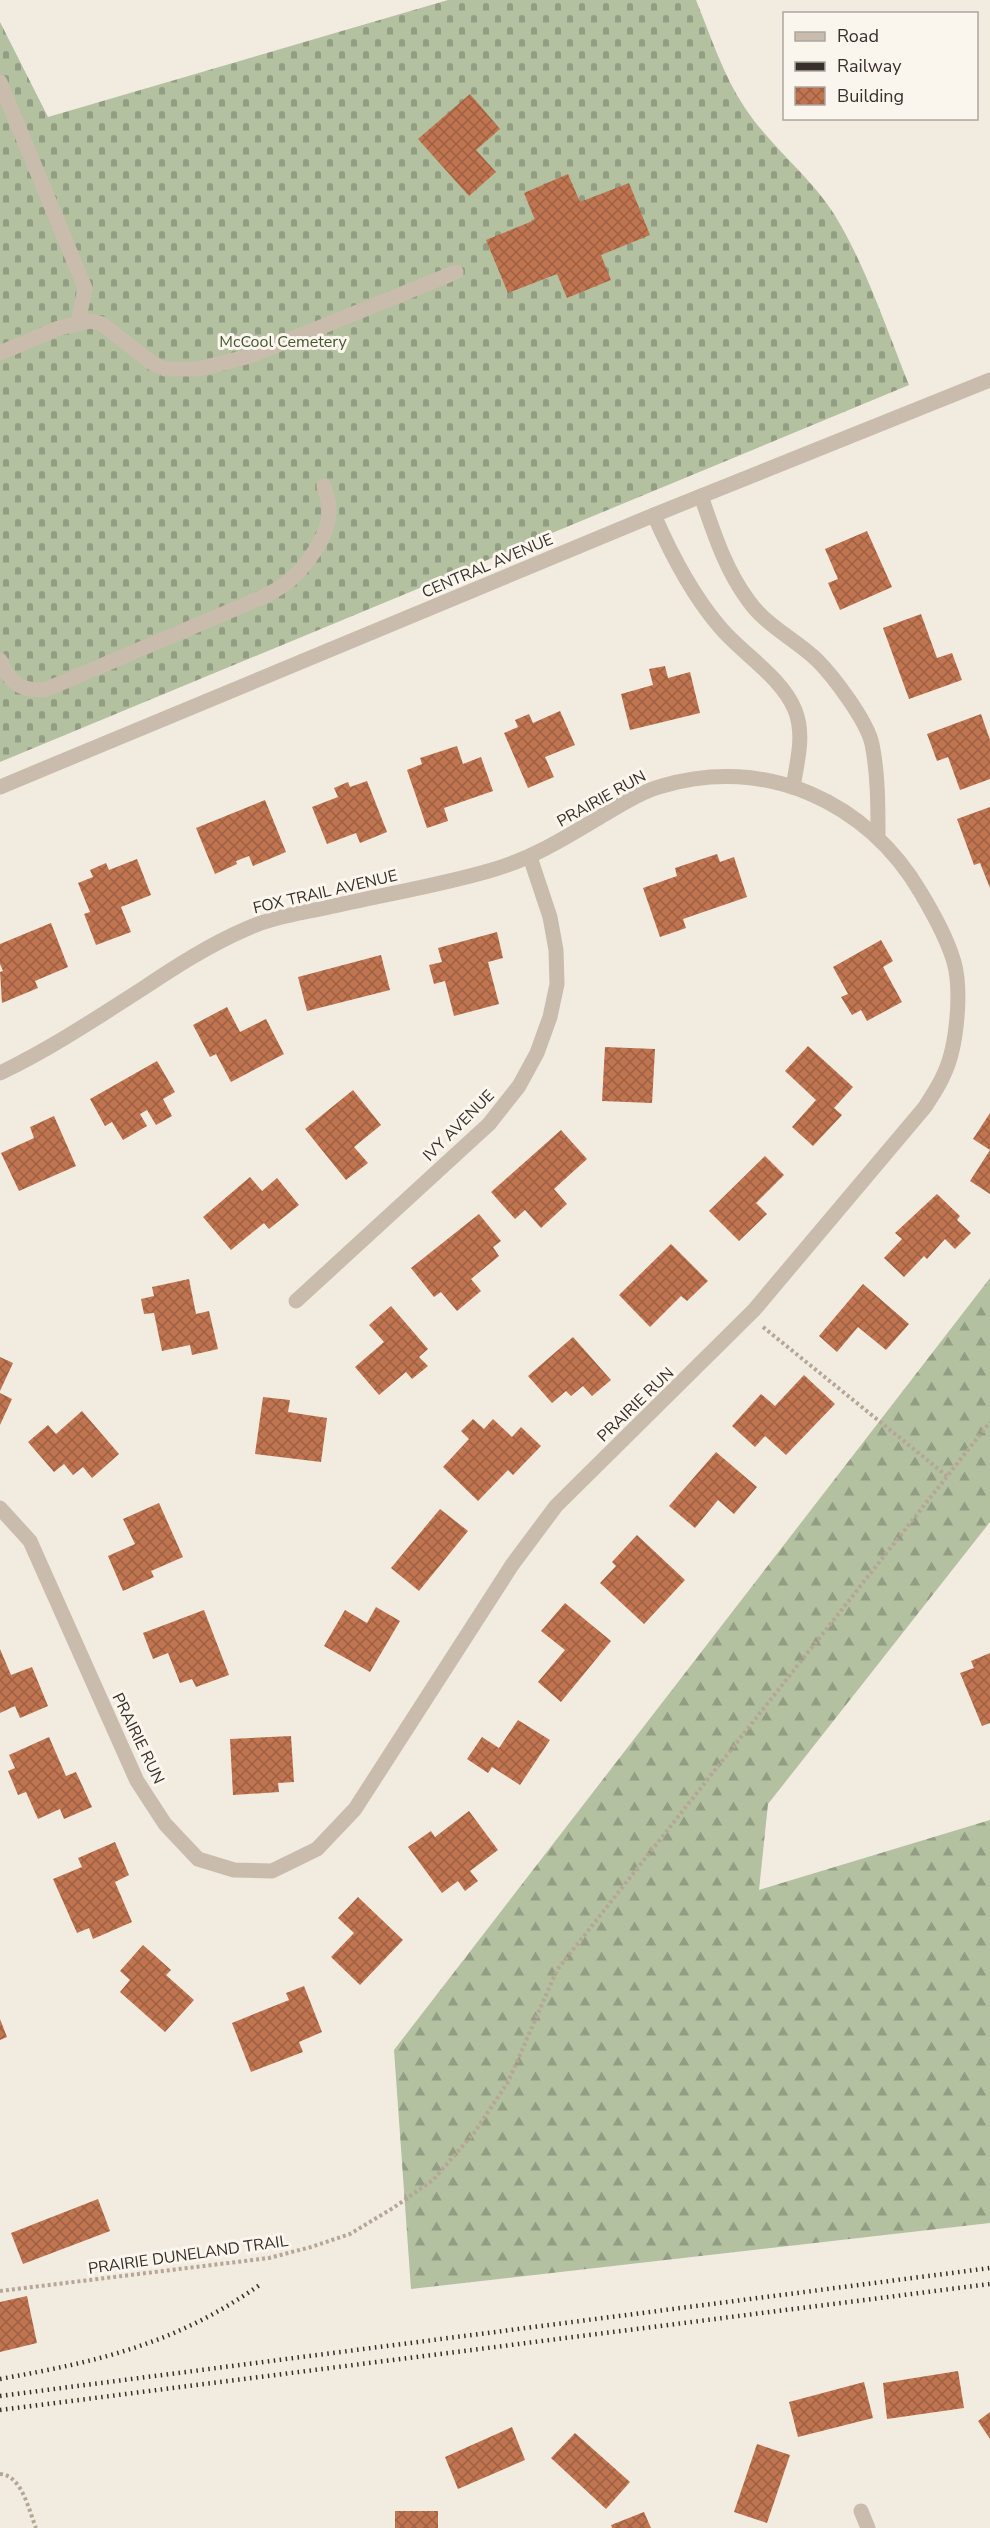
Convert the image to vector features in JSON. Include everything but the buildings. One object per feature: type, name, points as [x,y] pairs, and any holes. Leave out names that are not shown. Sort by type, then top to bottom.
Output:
[{"type":"street","points":[[0,82],[85,288],[78,322]]},
{"type":"street","points":[[0,353],[78,322],[91,321],[102,324],[152,363],[165,369],[198,369],[250,356],[456,272]]},
{"type":"street","name":"CENTRAL AVENUE","points":[[0,787],[654,515],[990,380]]},
{"type":"street","points":[[0,660],[8,677],[17,685],[26,690],[47,689],[265,596],[285,584],[301,569],[315,550],[330,510],[324,486]]},
{"type":"street","points":[[701,496],[725,565],[748,601],[770,624],[816,660],[846,694],[871,742],[878,789],[878,836]]},
{"type":"street","points":[[654,515],[672,556],[712,616],[741,650],[787,694],[796,712],[801,737],[793,787]]},
{"type":"street","name":"PRAIRIE RUN","points":[[0,1508],[30,1541],[137,1781],[165,1824],[198,1859],[234,1870],[272,1870],[317,1849],[355,1809],[512,1565],[556,1506],[689,1377],[749,1315],[925,1107],[945,1072],[955,1036],[957,1001],[955,964],[936,920],[910,874],[878,836],[846,811],[813,794],[793,787],[746,778],[703,778],[661,786],[625,802],[547,849]]},
{"type":"street","name":"FOX TRAIL AVENUE","points":[[0,1073],[65,1039],[220,940],[250,927],[301,913],[491,871],[547,849]]},
{"type":"street","name":"IVY AVENUE","points":[[296,1301],[489,1124],[519,1086],[533,1062],[550,1017],[557,984],[556,950],[550,917],[530,857]]},
{"type":"street","points":[[861,2511],[868,2528]]},
{"type":"path","points":[[749,1315],[947,1476]]},
{"type":"path","name":"PRAIRIE DUNELAND TRAIL","points":[[0,2291],[269,2258],[290,2253],[350,2234],[433,2180],[474,2133],[508,2082],[557,1970],[947,1476],[988,1428],[990,1422]]},
{"type":"path","points":[[0,2474],[5,2474],[18,2485],[36,2528]]},
{"type":"green space","name":"McCool Cemetery","points":[[448,0],[696,0],[724,69],[745,108],[766,135],[825,200],[834,214],[875,298],[909,385],[0,762],[0,22],[48,117]]},
{"type":"green space","points":[[990,1278],[990,1522],[768,1804],[759,1890],[990,1820],[990,2223],[411,2289],[394,2050]]},
{"type":"railway","points":[[0,2396],[990,2268]]},
{"type":"railway","points":[[0,2379],[104,2357],[167,2336],[229,2305],[261,2284]]},
{"type":"railway","points":[[0,2410],[990,2284]]}]
